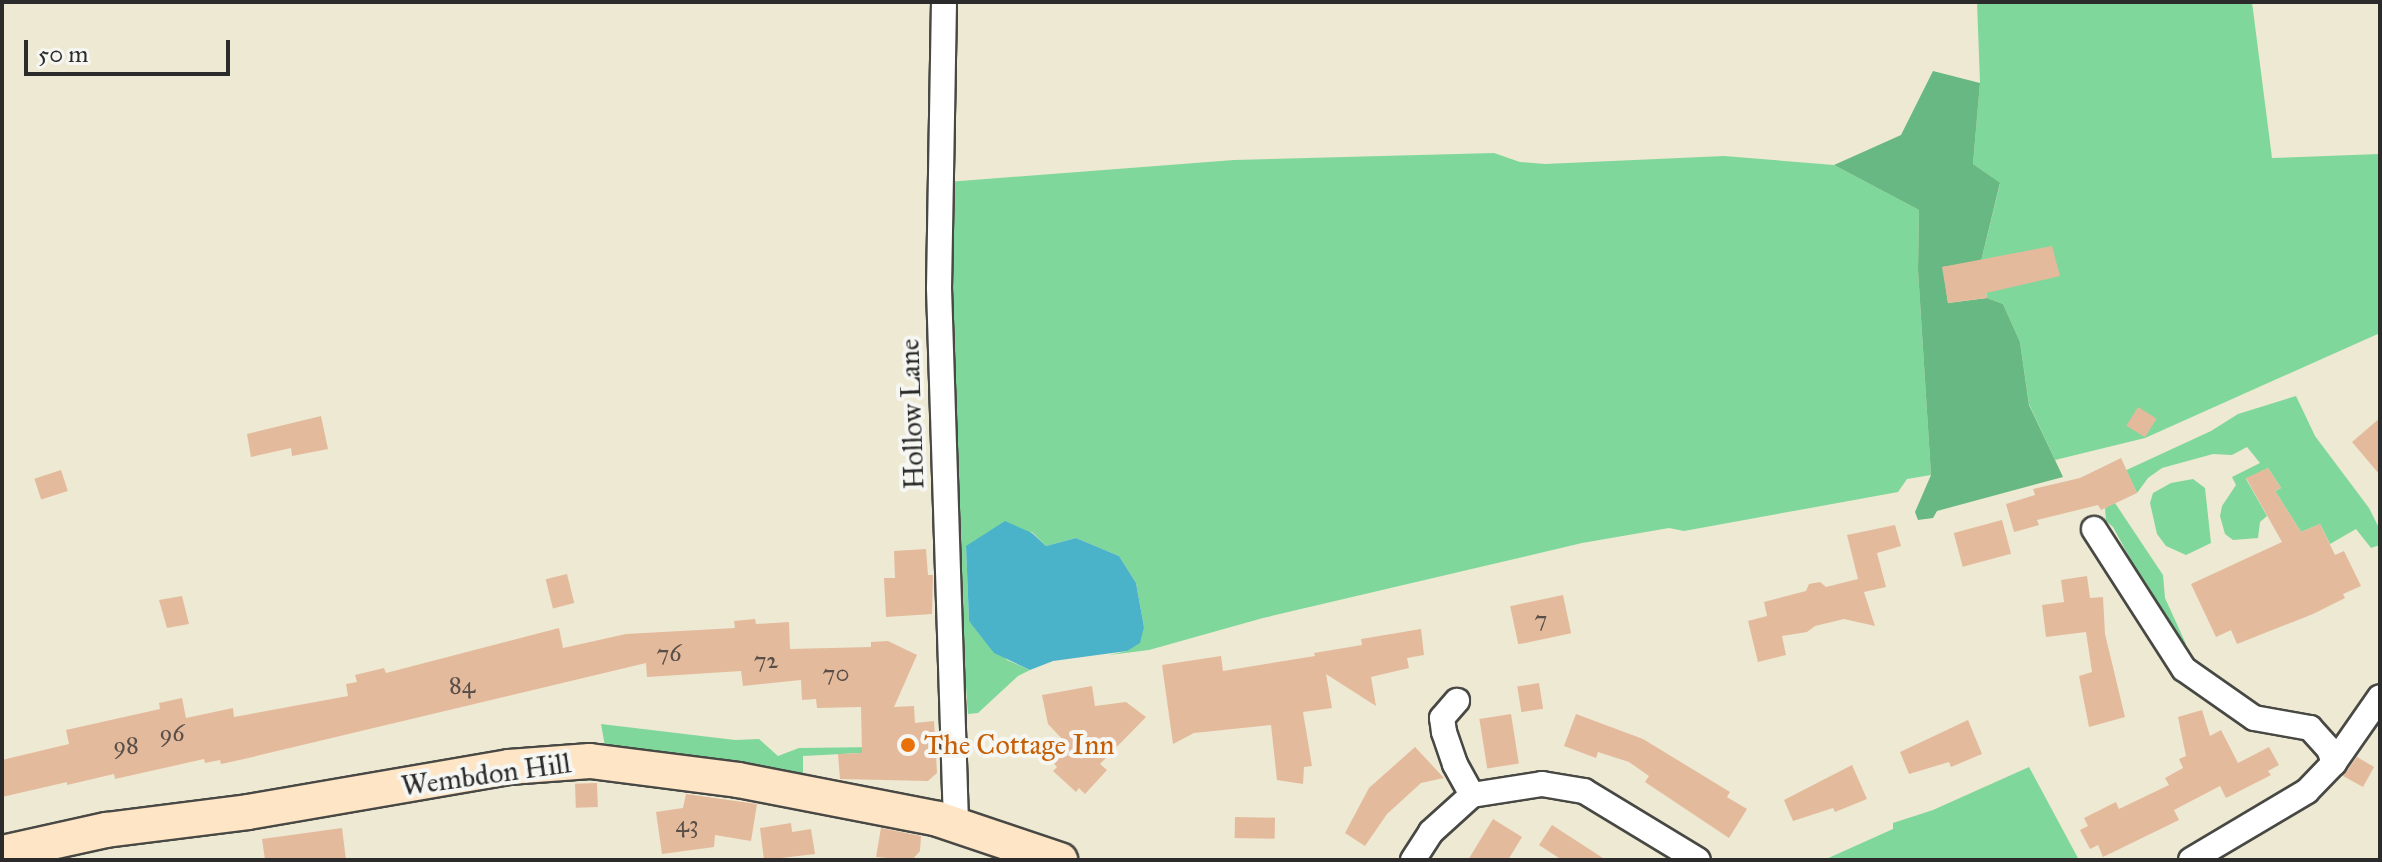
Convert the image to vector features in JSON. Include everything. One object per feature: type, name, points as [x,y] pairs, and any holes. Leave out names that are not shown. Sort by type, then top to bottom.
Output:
[{"type":"main road","name":"Wembdon Hill","points":[[2,853],[106,830],[248,812],[549,762],[590,761],[671,769],[956,824],[1060,860]]},
{"type":"street","name":"Hollow Lane","points":[[944,2],[939,288],[956,824]]},
{"type":"street","points":[[2094,529],[2184,669],[2254,718],[2310,728],[2321,736],[2334,763]]},
{"type":"street","points":[[2191,860],[2307,791],[2334,763],[2380,697]]},
{"type":"street","points":[[1457,701],[1442,718],[1444,732],[1455,764],[1472,795]]},
{"type":"street","points":[[1413,860],[1431,832],[1472,795],[1542,784],[1584,791],[1698,860]]},
{"type":"green space","points":[[1977,2],[2252,2],[2272,158],[2380,154],[2380,333],[2145,438],[2055,460],[2029,404],[2020,342],[2003,304],[1987,298],[1981,261],[2000,184],[1973,164],[1980,83]]},
{"type":"green space","points":[[1933,71],[1980,83],[1973,164],[2000,183],[1981,261],[1943,267],[1948,303],[1987,298],[2003,304],[2020,342],[2029,405],[2063,477],[1937,511],[1933,518],[1918,520],[1915,512],[1931,475],[1918,270],[1919,210],[1834,165],[1901,135]]},
{"type":"green space","points":[[1494,153],[1520,162],[1545,164],[1724,156],[1834,165],[1919,210],[1918,270],[1931,475],[1907,479],[1898,492],[1684,531],[1669,528],[1582,543],[1263,618],[1149,650],[1109,655],[1127,651],[1144,627],[1136,583],[1119,556],[1076,538],[1046,546],[1032,532],[966,546],[969,621],[1007,660],[1030,670],[1018,676],[978,713],[968,714],[961,621],[947,182],[1234,160]]},
{"type":"green space","points":[[2296,396],[2315,436],[2369,508],[2380,530],[2380,545],[2371,548],[2356,529],[2330,544],[2320,524],[2301,532],[2275,491],[2281,488],[2268,468],[2246,479],[2267,516],[2260,522],[2258,538],[2233,540],[2225,534],[2220,516],[2222,506],[2236,485],[2232,477],[2260,463],[2247,447],[2232,455],[2213,454],[2162,468],[2148,478],[2137,493],[2128,474],[2120,473],[2211,431],[2238,414]]},
{"type":"green space","points":[[2193,479],[2205,488],[2211,543],[2186,555],[2166,546],[2157,534],[2150,503],[2153,493],[2171,483]]},
{"type":"green space","points":[[2115,503],[2163,575],[2165,598],[2186,644],[2177,645],[2113,527],[2106,521],[2105,508]]},
{"type":"green space","points":[[601,724],[735,740],[759,739],[778,756],[799,748],[880,747],[880,752],[803,756],[803,776],[605,746]]},
{"type":"green space","points":[[2029,767],[2079,860],[1824,860],[1893,829],[1893,823],[1933,810]]},
{"type":"water","points":[[1005,521],[1032,533],[1046,546],[1076,538],[1119,556],[1136,583],[1144,627],[1140,643],[1127,651],[1053,661],[1030,670],[994,653],[969,621],[966,546]]},
{"type":"building","points":[[2052,246],[2060,276],[1986,293],[1987,298],[1948,303],[1942,267]]},
{"type":"building","points":[[2138,407],[2157,419],[2145,437],[2126,426]]},
{"type":"building","points":[[321,416],[328,449],[292,456],[291,448],[251,457],[247,434]]},
{"type":"building","points":[[2380,418],[2380,475],[2352,442]]},
{"type":"building","points":[[2121,458],[2137,493],[2101,510],[2098,505],[2037,520],[2039,525],[2014,532],[2006,504],[2035,495],[2033,489],[2080,478]]},
{"type":"building","points":[[2268,468],[2281,488],[2275,491],[2301,532],[2320,524],[2335,555],[2344,551],[2361,586],[2313,614],[2237,644],[2231,630],[2216,637],[2191,584],[2282,542],[2246,478]]},
{"type":"building","points":[[61,470],[68,491],[41,500],[34,479]]},
{"type":"building","points":[[2002,520],[2011,554],[1963,567],[1954,533]]},
{"type":"building","points":[[1895,525],[1901,546],[1877,553],[1886,587],[1864,592],[1875,626],[1844,619],[1815,626],[1807,632],[1782,636],[1786,655],[1758,662],[1748,621],[1767,616],[1764,602],[1806,591],[1809,584],[1820,582],[1826,587],[1858,579],[1847,535]]},
{"type":"building","points":[[926,549],[928,575],[933,575],[932,614],[886,617],[884,578],[895,578],[894,551]]},
{"type":"building","points":[[567,574],[574,603],[553,608],[546,579]]},
{"type":"building","points":[[2087,576],[2090,598],[2103,597],[2105,634],[2125,717],[2089,727],[2079,676],[2092,672],[2086,632],[2046,637],[2042,605],[2064,602],[2061,580]]},
{"type":"building","points":[[1563,595],[1571,633],[1518,644],[1510,606]]},
{"type":"building","points":[[182,596],[189,624],[167,628],[159,600]]},
{"type":"building","points":[[755,619],[756,624],[789,622],[790,649],[871,647],[871,642],[888,641],[917,655],[894,707],[914,706],[915,723],[934,721],[937,773],[928,781],[840,779],[838,754],[862,753],[861,707],[817,708],[816,699],[802,700],[801,680],[743,686],[741,671],[647,677],[646,663],[221,764],[220,760],[205,763],[204,759],[115,779],[114,774],[2,797],[2,760],[69,744],[66,730],[160,709],[159,703],[182,698],[186,718],[233,708],[234,717],[348,696],[346,684],[357,682],[355,675],[384,668],[386,673],[559,628],[563,648],[626,634],[735,628],[734,621]]},
{"type":"building","points":[[1421,629],[1424,655],[1407,658],[1409,668],[1371,677],[1376,706],[1326,674],[1332,708],[1303,712],[1312,766],[1304,767],[1303,784],[1277,780],[1271,725],[1194,733],[1173,744],[1162,665],[1221,656],[1223,671],[1315,656],[1314,653],[1362,645],[1361,639]]},
{"type":"building","points":[[1539,683],[1543,709],[1521,712],[1517,686]]},
{"type":"building","points":[[1092,686],[1095,706],[1126,702],[1146,717],[1100,764],[1107,770],[1085,794],[1079,788],[1076,792],[1053,771],[1057,767],[1050,759],[1065,742],[1048,724],[1042,695]]},
{"type":"building","points":[[2202,710],[2210,736],[2221,730],[2238,763],[2269,747],[2279,765],[2268,771],[2271,775],[2226,798],[2220,786],[2174,810],[2179,820],[2103,857],[2098,845],[2090,849],[2080,830],[2088,826],[2084,818],[2116,802],[2119,809],[2169,785],[2165,778],[2183,768],[2179,759],[2186,756],[2178,717]]},
{"type":"building","points":[[1511,714],[1519,763],[1487,768],[1479,719]]},
{"type":"building","points":[[1576,714],[1643,739],[1730,792],[1727,797],[1747,809],[1729,838],[1645,782],[1649,776],[1629,762],[1598,752],[1596,758],[1564,746]]},
{"type":"building","points":[[1968,720],[1982,754],[1951,767],[1949,762],[1909,774],[1900,752]]},
{"type":"building","points":[[1415,747],[1444,778],[1421,783],[1387,814],[1365,846],[1345,833],[1369,788]]},
{"type":"building","points":[[2357,757],[2374,767],[2363,787],[2343,776]]},
{"type":"building","points":[[1852,765],[1867,799],[1835,812],[1833,808],[1793,821],[1784,800]]},
{"type":"building","points":[[597,783],[598,807],[576,808],[575,784]]},
{"type":"building","points":[[686,794],[757,804],[751,841],[715,835],[714,847],[662,854],[656,812],[683,808]]},
{"type":"building","points":[[1235,817],[1275,818],[1275,839],[1235,838]]},
{"type":"building","points":[[1493,819],[1522,837],[1508,860],[1468,860]]},
{"type":"building","points":[[791,823],[792,832],[811,829],[815,854],[764,860],[760,828]]},
{"type":"building","points":[[1552,825],[1606,860],[1562,860],[1539,845]]},
{"type":"building","points":[[342,828],[346,860],[265,860],[262,839]]},
{"type":"building","points":[[881,828],[921,836],[920,851],[912,860],[876,857]]},
{"type":"place","name":"The Cottage Inn","points":[[908,745]]}]
